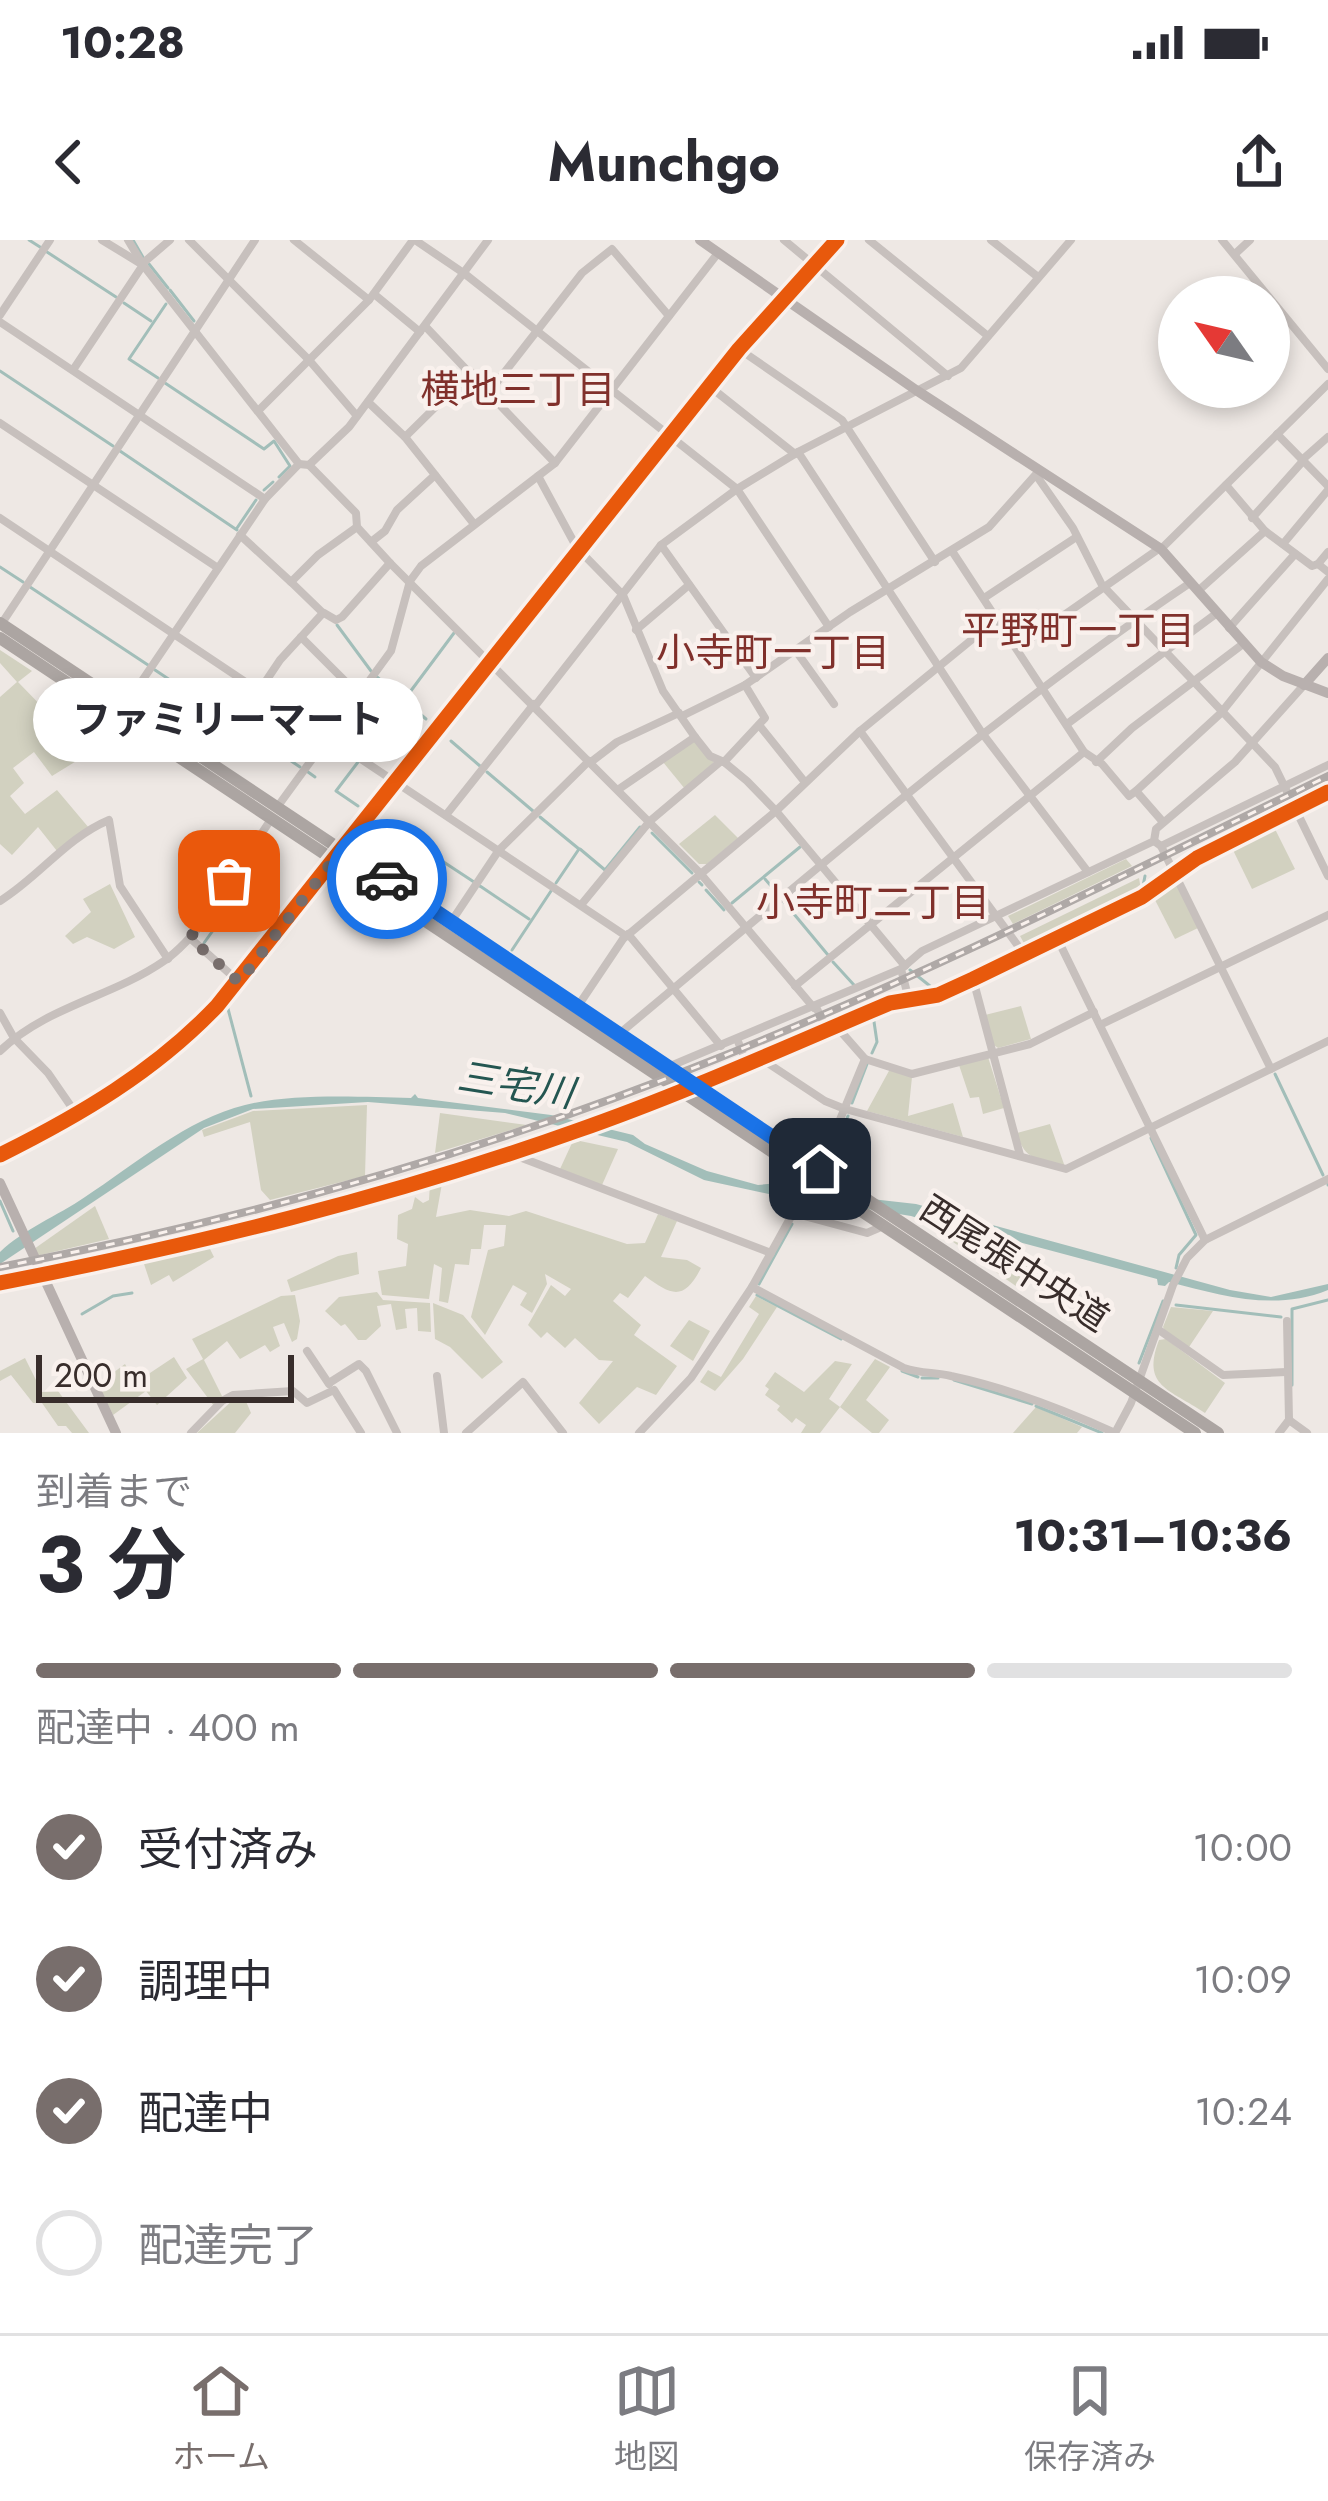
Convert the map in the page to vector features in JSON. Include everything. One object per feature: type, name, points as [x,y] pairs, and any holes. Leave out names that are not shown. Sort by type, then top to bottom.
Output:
[{"type":"main road","name":"西尾張中央道","points":[[0,623],[212,763],[275,812]]},
{"type":"main road","name":"西尾張中央道","points":[[0,638],[338,854],[679,1091],[814,1174],[842,1185],[1137,1387],[1195,1433]]},
{"type":"main road","name":"西尾張中央道","points":[[338,854],[452,922],[694,1084],[878,1225],[1218,1433]]},
{"type":"street","points":[[50,240],[0,318],[265,499]]},
{"type":"street","points":[[102,240],[143,264]]},
{"type":"street","points":[[128,240],[258,411],[356,513],[357,527],[650,821],[832,1028],[865,1059],[912,1074],[1030,1044],[1094,1012]]},
{"type":"street","points":[[73,370],[143,264],[170,240]]},
{"type":"street","points":[[189,240],[309,360],[357,416]]},
{"type":"street","points":[[0,623],[255,240]]},
{"type":"street","points":[[294,240],[423,329],[490,391],[555,463]]},
{"type":"street","points":[[258,411],[371,297],[414,240],[465,274],[736,488],[829,627]]},
{"type":"street","points":[[125,706],[265,499],[357,416],[488,240]]},
{"type":"street","points":[[700,240],[1037,473],[1160,548],[1261,662],[1328,694]]},
{"type":"street","points":[[784,240],[948,376]]},
{"type":"street","points":[[0,1155],[154,1066],[239,982],[577,548],[782,297],[837,240]]},
{"type":"street","points":[[869,240],[988,336]]},
{"type":"street","points":[[992,240],[1038,277]]},
{"type":"street","points":[[446,815],[661,545],[736,488],[844,424],[961,368],[1071,240]]},
{"type":"street","points":[[1222,240],[1328,369]]},
{"type":"street","points":[[1235,254],[1250,240]]},
{"type":"street","points":[[490,391],[582,273],[612,249],[669,316]]},
{"type":"street","points":[[0,1051],[56,1012],[168,958],[190,938],[391,651],[410,581],[421,566],[555,463],[718,253]]},
{"type":"street","points":[[739,349],[844,424],[935,562]]},
{"type":"street","points":[[405,437],[471,372]]},
{"type":"street","points":[[1017,648],[1160,548],[1328,384]]},
{"type":"street","points":[[709,386],[796,453],[982,733],[1088,872]]},
{"type":"street","points":[[368,402],[405,437],[474,524]]},
{"type":"street","points":[[0,423],[218,568]]},
{"type":"street","points":[[1277,434],[1328,488],[1282,544]]},
{"type":"street","points":[[1252,518],[1328,437]]},
{"type":"street","points":[[1037,473],[1104,587],[1276,767],[1328,876]]},
{"type":"street","points":[[452,922],[500,850],[616,742],[746,685],[998,519],[1037,473]]},
{"type":"street","points":[[371,542],[435,475]]},
{"type":"street","points":[[538,476],[577,548],[622,595],[663,691],[695,737],[776,811],[871,925],[903,968],[909,1000]]},
{"type":"street","points":[[1226,485],[1265,531],[1312,566],[1328,552]]},
{"type":"street","points":[[0,518],[627,935],[721,1046]]},
{"type":"street","points":[[291,582],[357,527]]},
{"type":"street","points":[[619,1034],[982,733],[1135,620],[1194,587],[1265,531]]},
{"type":"street","points":[[240,535],[323,614]]},
{"type":"street","points":[[984,598],[1076,538]]},
{"type":"street","points":[[661,545],[756,678]]},
{"type":"street","points":[[952,551],[1084,752],[1129,796],[1221,713],[1328,576],[1318,564]]},
{"type":"street","points":[[1229,628],[1295,554]]},
{"type":"street","points":[[212,763],[301,638],[323,614],[328,612],[336,620],[343,617],[390,563]]},
{"type":"street","points":[[636,630],[689,585]]},
{"type":"street","points":[[1066,724],[1217,614]]},
{"type":"street","points":[[578,1006],[627,935],[776,811],[860,731],[998,619]]},
{"type":"street","points":[[301,638],[359,695]]},
{"type":"street","points":[[1096,762],[1132,728],[1243,644]]},
{"type":"street","points":[[796,651],[834,704]]},
{"type":"street","points":[[1271,1069],[1152,835],[1251,745],[1328,658]]},
{"type":"street","points":[[581,905],[650,821],[722,762],[765,718],[746,685]]},
{"type":"street","points":[[759,725],[804,782]]},
{"type":"street","points":[[860,731],[1024,954]]},
{"type":"street","points":[[619,789],[695,737]]},
{"type":"street","points":[[795,986],[1084,752]]},
{"type":"street","points":[[668,1067],[903,968],[922,951],[1328,765]]},
{"type":"street","points":[[1136,790],[1163,822]]},
{"type":"street","points":[[0,1283],[260,1226],[601,1122],[890,1003],[938,994],[973,979],[1142,897],[1197,858],[1328,792]]},
{"type":"street","points":[[0,901],[55,855],[109,820],[120,886],[168,958]]},
{"type":"street","points":[[1100,1025],[1328,914]]},
{"type":"street","points":[[190,938],[239,982]]},
{"type":"street","points":[[1058,938],[1205,1240]]},
{"type":"street","points":[[973,979],[1020,1156]]},
{"type":"street","points":[[0,1013],[14,1038],[48,1073],[76,1115]]},
{"type":"street","points":[[737,1039],[747,1064]]},
{"type":"street","points":[[760,1058],[845,1109],[1066,1169],[1328,1041]]},
{"type":"street","points":[[814,1174],[865,1059]]},
{"type":"street","points":[[508,1153],[771,1253]]},
{"type":"street","points":[[752,1287],[904,1368],[946,1374],[1037,1401],[1114,1433],[1137,1387],[1177,1274],[1205,1240],[1328,1179]]},
{"type":"street","points":[[0,1183],[116,1433]]},
{"type":"street","points":[[639,1433],[691,1378],[752,1287],[793,1213],[867,1233],[878,1225]]},
{"type":"street","points":[[1279,1433],[1288,1420],[1287,1321]]},
{"type":"street","points":[[1159,1330],[1223,1375],[1286,1372]]},
{"type":"street","points":[[307,1351],[361,1433]]},
{"type":"street","points":[[191,1433],[233,1395],[293,1390],[307,1403],[358,1364],[397,1433]]},
{"type":"street","points":[[436,1376],[444,1433]]},
{"type":"street","points":[[466,1433],[523,1382],[563,1433]]},
{"type":"street","points":[[1288,1420],[1306,1433]]},
{"type":"green space","points":[[0,650],[32,671],[18,682],[51,716],[36,731],[78,760],[52,776],[34,752],[13,768],[24,783],[10,796],[25,814],[57,790],[89,828],[57,851],[38,827],[12,855],[0,844],[0,697],[17,682],[0,663]]},
{"type":"green space","points":[[694,741],[714,762],[685,789],[663,762]]},
{"type":"green space","points":[[715,815],[738,838],[707,864],[699,864],[679,844]]},
{"type":"green space","points":[[1273,825],[1295,869],[1252,889],[1231,846]]},
{"type":"green space","points":[[1126,859],[1132,866],[1013,924],[1008,916]]},
{"type":"green space","points":[[1139,878],[1141,890],[1025,945],[1020,936]]},
{"type":"green space","points":[[1172,883],[1198,928],[1175,939],[1153,896]]},
{"type":"green space","points":[[110,884],[135,937],[114,949],[87,937],[73,944],[65,936],[91,912],[83,899]]},
{"type":"green space","points":[[1021,1006],[1031,1039],[998,1048],[985,1015]]},
{"type":"green space","points":[[988,1057],[1004,1108],[983,1114],[979,1097],[970,1098],[959,1065]]},
{"type":"green space","points":[[890,1069],[912,1077],[908,1116],[953,1103],[963,1137],[867,1111]]},
{"type":"green space","points":[[367,1105],[365,1176],[270,1200],[261,1190],[250,1122],[204,1137],[202,1130],[253,1111]]},
{"type":"green space","points":[[440,1113],[527,1125],[435,1153]]},
{"type":"green space","points":[[1050,1124],[1065,1167],[1034,1158],[1020,1142],[1017,1133]]},
{"type":"green space","points":[[572,1143],[618,1149],[602,1185],[560,1169]]},
{"type":"green space","points":[[443,1178],[436,1217],[470,1210],[509,1216],[526,1211],[627,1244],[645,1243],[658,1214],[677,1221],[661,1257],[687,1260],[701,1268],[695,1279],[677,1292],[645,1276],[628,1298],[620,1293],[613,1301],[641,1325],[634,1335],[677,1366],[656,1395],[637,1387],[599,1424],[579,1403],[613,1361],[599,1360],[575,1338],[565,1348],[547,1332],[541,1338],[528,1325],[551,1285],[565,1296],[571,1289],[545,1274],[547,1284],[532,1313],[520,1305],[527,1293],[513,1285],[485,1335],[471,1317],[488,1250],[504,1246],[506,1225],[484,1225],[481,1249],[471,1249],[469,1265],[455,1264],[448,1303],[439,1301],[442,1268],[434,1264],[429,1299],[382,1295],[378,1271],[406,1266],[408,1244],[397,1239],[398,1215],[412,1209],[415,1197],[423,1203],[429,1200],[430,1183]]},
{"type":"green space","points":[[95,1206],[109,1239],[36,1256],[34,1249]]},
{"type":"green space","points":[[946,1237],[1034,1261],[1023,1287],[1020,1289]]},
{"type":"green space","points":[[225,1238],[209,1247],[214,1257],[173,1282],[169,1275],[151,1285],[142,1258]]},
{"type":"green space","points":[[357,1252],[359,1274],[291,1292],[287,1280]]},
{"type":"green space","points":[[377,1292],[383,1300],[430,1303],[431,1332],[418,1331],[417,1308],[405,1309],[407,1328],[396,1330],[391,1304],[377,1306],[381,1326],[366,1340],[358,1340],[325,1311],[339,1297]]},
{"type":"green space","points":[[295,1295],[300,1321],[297,1339],[292,1342],[284,1323],[273,1327],[280,1346],[270,1352],[265,1345],[240,1359],[227,1341],[204,1360],[223,1398],[214,1406],[186,1369],[203,1359],[192,1339],[281,1296]]},
{"type":"green space","points":[[756,1296],[777,1307],[715,1391],[700,1382],[708,1370],[721,1377],[759,1314],[749,1307]]},
{"type":"green space","points":[[433,1303],[463,1315],[503,1362],[482,1379],[450,1347],[435,1339]]},
{"type":"green space","points":[[1171,1307],[1213,1311],[1189,1347],[1163,1327]]},
{"type":"green space","points":[[689,1320],[710,1331],[693,1361],[670,1346]]},
{"type":"green space","points":[[1166,1339],[1225,1383],[1205,1413],[1170,1392],[1156,1377],[1154,1356],[1159,1340]]},
{"type":"green space","points":[[174,1357],[187,1378],[157,1405],[146,1391],[113,1415],[98,1384],[125,1364],[135,1383]]},
{"type":"green space","points":[[25,1358],[42,1392],[58,1391],[89,1433],[72,1433],[58,1426],[42,1403],[33,1403],[11,1375],[0,1381],[0,1371]]},
{"type":"green space","points":[[875,1359],[890,1367],[866,1400],[889,1420],[879,1433],[872,1433],[840,1407]]},
{"type":"green space","points":[[835,1361],[852,1364],[829,1399],[840,1407],[820,1433],[801,1433],[806,1425],[796,1418],[792,1423],[777,1410],[780,1406],[765,1395],[769,1389],[765,1386],[775,1372],[804,1392]]},
{"type":"green space","points":[[234,1399],[245,1399],[251,1413],[235,1433],[197,1433]]},
{"type":"green space","points":[[1036,1407],[1082,1427],[1077,1433],[1013,1433]]},
{"type":"water","points":[[415,1094],[551,1115],[633,1135],[707,1171],[758,1185],[779,1183],[794,1189],[796,1185],[827,1194],[916,1204],[1230,1290],[1271,1297],[1328,1284],[1328,1290],[1267,1301],[1169,1282],[1158,1285],[1157,1279],[911,1216],[806,1199],[797,1209],[796,1200],[704,1180],[627,1142],[505,1113],[368,1102],[253,1109],[204,1128],[0,1264],[0,1252],[19,1236],[182,1132],[223,1112],[284,1099],[411,1098]]},
{"type":"waterway","points":[[29,240],[40,247]]},
{"type":"waterway","points":[[133,240],[144,259]]},
{"type":"waterway","points":[[47,252],[116,297]]},
{"type":"waterway","points":[[149,264],[168,288]]},
{"type":"waterway","points":[[170,290],[194,321]]},
{"type":"waterway","points":[[124,303],[151,321]]},
{"type":"waterway","points":[[158,378],[129,359],[166,304]]},
{"type":"waterway","points":[[0,371],[113,446]]},
{"type":"waterway","points":[[165,383],[264,449],[274,441],[290,466],[279,477]]},
{"type":"waterway","points":[[120,451],[237,530]]},
{"type":"waterway","points":[[264,490],[273,482]]},
{"type":"waterway","points":[[237,528],[256,500]]},
{"type":"waterway","points":[[0,567],[23,582]]},
{"type":"waterway","points":[[30,587],[148,665]]},
{"type":"waterway","points":[[337,625],[371,671]]},
{"type":"waterway","points":[[363,755],[454,633]]},
{"type":"waterway","points":[[155,670],[233,722]]},
{"type":"waterway","points":[[377,677],[426,719]]},
{"type":"waterway","points":[[241,727],[300,767]]},
{"type":"waterway","points":[[451,741],[480,766]]},
{"type":"waterway","points":[[358,762],[336,791],[358,806]]},
{"type":"waterway","points":[[308,772],[315,777]]},
{"type":"waterway","points":[[487,772],[533,811]]},
{"type":"waterway","points":[[540,817],[579,849],[556,883]]},
{"type":"waterway","points":[[386,824],[474,882]]},
{"type":"waterway","points":[[580,849],[605,870],[640,827]]},
{"type":"waterway","points":[[652,833],[692,873]]},
{"type":"waterway","points":[[732,903],[800,847]]},
{"type":"waterway","points":[[1026,946],[1142,891],[1145,876]]},
{"type":"waterway","points":[[765,879],[778,894]]},
{"type":"waterway","points":[[699,882],[702,885]]},
{"type":"waterway","points":[[480,886],[529,919]]},
{"type":"waterway","points":[[706,890],[724,910]]},
{"type":"waterway","points":[[512,950],[551,891]]},
{"type":"waterway","points":[[784,902],[828,955]]},
{"type":"waterway","points":[[204,943],[232,904]]},
{"type":"waterway","points":[[910,970],[935,990],[1016,951]]},
{"type":"waterway","points":[[833,962],[854,985]]},
{"type":"waterway","points":[[227,1005],[251,1096]]},
{"type":"waterway","points":[[872,1053],[877,1042],[873,1015]]},
{"type":"waterway","points":[[852,1103],[867,1064]]},
{"type":"waterway","points":[[1275,1074],[1323,1175]]},
{"type":"waterway","points":[[831,1156],[848,1116]]},
{"type":"waterway","points":[[1151,1138],[1196,1235],[1179,1255],[1176,1268]]},
{"type":"waterway","points":[[0,1201],[13,1231]]},
{"type":"waterway","points":[[759,1284],[792,1224]]},
{"type":"waterway","points":[[82,1314],[113,1296],[132,1293]]},
{"type":"waterway","points":[[757,1295],[841,1339]]},
{"type":"waterway","points":[[1292,1385],[1292,1309],[1328,1300]]},
{"type":"waterway","points":[[1139,1363],[1163,1301]]},
{"type":"waterway","points":[[1176,1305],[1281,1317]]},
{"type":"waterway","points":[[902,1371],[918,1377]]},
{"type":"waterway","points":[[922,1378],[938,1378]]},
{"type":"waterway","points":[[954,1380],[1032,1404]]},
{"type":"waterway","points":[[1036,1406],[1102,1433]]},
{"type":"railway","points":[[0,1267],[273,1205],[452,1153],[629,1093],[948,959],[1328,776]]},
{"type":"cycle path","points":[[0,1155],[115,1090],[168,1052],[217,1006],[739,349],[837,240]]},
{"type":"cycle path","points":[[0,1283],[146,1253],[363,1199],[616,1117],[890,1003],[938,995],[1142,897],[1197,858],[1328,792]]},
{"type":"way so far","points":[[229,881],[190,938],[239,982],[342,849],[387,879]]},
{"type":"place","name":"ファミリーマート","points":[[229,881]]},
{"type":"district","name":"横地三丁目","points":[[518,389]]},
{"type":"district","name":"平野町一丁目","points":[[1078,630]]},
{"type":"district","name":"小寺町一丁目","points":[[773,652]]},
{"type":"district","name":"小寺町二丁目","points":[[873,902]]},
{"type":"route","points":[[387,879],[820,1169]]},
{"type":"water label","name":"三宅川","points":[[516,1084]]}]
